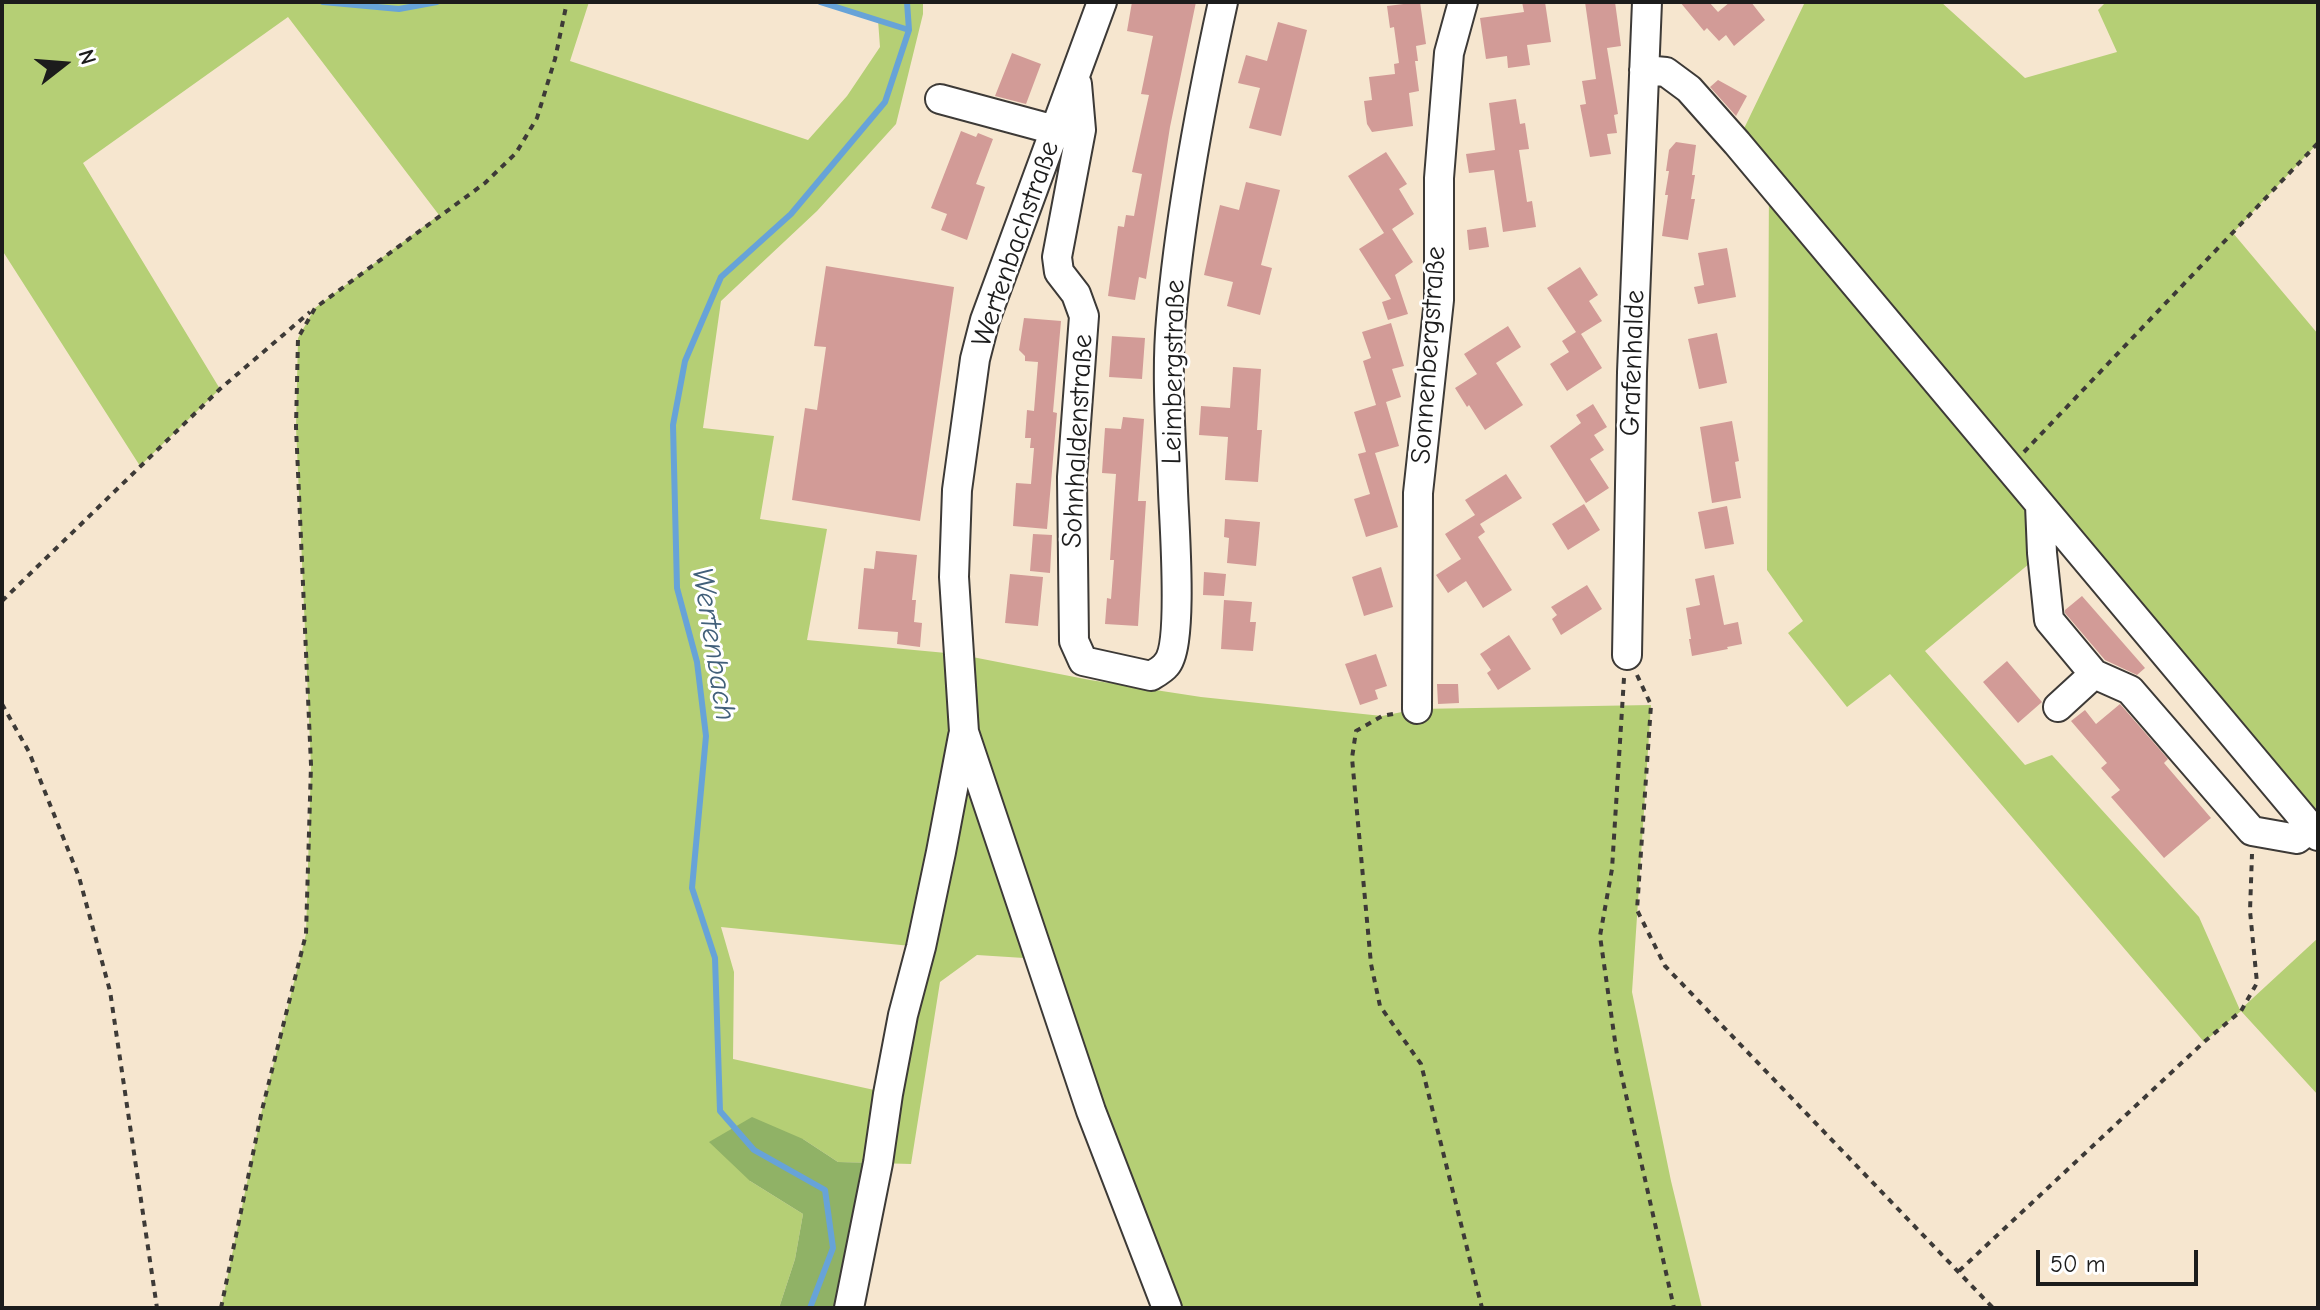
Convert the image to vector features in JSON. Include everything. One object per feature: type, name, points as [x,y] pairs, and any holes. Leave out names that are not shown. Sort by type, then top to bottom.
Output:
[{"type":"street","name":"Wertenbachstraße","points":[[964,732],[954,577],[957,490],[975,359],[985,320],[1102,2]]},
{"type":"street","name":"Leimbergstraße","points":[[1091,664],[1151,676],[1167,665],[1173,650],[1176,594],[1170,412],[1171,323],[1182,217],[1223,2]]},
{"type":"street","name":"Sonnenbergstraße","points":[[1417,709],[1418,493],[1439,300],[1439,178],[1449,53],[1463,2]]},
{"type":"street","points":[[1647,2],[1644,70],[1666,72],[1689,89],[1737,143],[2315,832],[2297,839],[2252,831],[2130,690],[2094,674],[2049,620],[2040,505]]},
{"type":"street","name":"Grafenhalde","points":[[1627,655],[1632,372],[1644,70]]},
{"type":"street","name":"Sohnhaldenstraße","points":[[1076,77],[1081,130],[1057,257],[1059,272],[1076,294],[1084,316],[1072,477],[1074,641],[1083,661],[1091,664]]},
{"type":"street","points":[[940,99],[1055,130]]},
{"type":"street","points":[[2058,707],[2094,674]]},
{"type":"street","points":[[849,1308],[903,1015],[939,866],[964,732]]},
{"type":"street","points":[[964,732],[1091,1111],[1167,1308]]},
{"type":"path","points":[[2,601],[220,389],[315,308],[485,183],[516,153],[537,118],[555,59],[567,2]]},
{"type":"path","points":[[2008,468],[2318,143]]},
{"type":"path","points":[[221,1308],[262,1110],[306,934],[311,765],[296,427],[298,338],[315,308]]},
{"type":"path","points":[[1627,655],[1651,705],[1637,910],[1665,966],[1993,1308]]},
{"type":"path","points":[[1627,655],[1621,706],[1612,869],[1600,936],[1617,1055],[1674,1308]]},
{"type":"path","points":[[2,704],[29,752],[79,877],[110,991],[157,1308]]},
{"type":"path","points":[[1417,709],[1382,716],[1356,731],[1352,758],[1371,964],[1380,1006],[1421,1064],[1482,1308]]},
{"type":"path","points":[[1959,1271],[2241,1011],[2257,983],[2250,911],[2252,831]]},
{"type":"green space","points":[[2,2],[589,2],[570,61],[808,140],[847,96],[880,47],[878,20],[820,2],[923,2],[923,14],[896,124],[817,211],[721,301],[703,428],[774,436],[760,519],[827,529],[807,640],[957,654],[1090,680],[1201,697],[1382,716],[1417,709],[1651,705],[1632,992],[1671,1181],[1702,1308],[1167,1308],[1040,959],[977,955],[940,982],[911,1164],[838,1162],[803,1139],[750,1181],[803,1214],[795,1259],[779,1308],[221,1308],[262,1110],[306,934],[311,765],[296,427],[298,338],[315,308],[439,215],[288,17],[83,163],[220,389],[140,466],[2,250]],"holes":[[[721,927],[921,947],[888,1093],[733,1059],[734,972]]]},
{"type":"green space","points":[[1805,2],[1941,2],[2025,78],[2117,52],[2098,10],[2106,2],[2318,2],[2318,143],[2233,233],[2318,334],[2318,836],[2041,506],[2042,553],[1925,651],[2025,765],[2052,755],[2199,917],[2240,1010],[2318,938],[2318,1095],[2241,1011],[2204,1042],[1890,674],[1847,707],[1788,633],[1803,621],[1767,570],[1769,183],[1737,143]]},
{"type":"green space","points":[[752,1117],[803,1139],[838,1162],[878,1163],[849,1308],[779,1308],[795,1259],[803,1214],[750,1181],[709,1142]]},
{"type":"building","points":[[1132,2],[1196,2],[1170,127],[1146,279],[1139,277],[1135,300],[1108,296],[1118,226],[1124,227],[1126,215],[1134,216],[1142,174],[1132,172],[1149,95],[1141,94],[1153,36],[1127,31]]},
{"type":"building","points":[[1420,2],[1426,44],[1416,46],[1419,91],[1409,93],[1413,126],[1372,132],[1367,124],[1364,101],[1372,100],[1369,77],[1395,74],[1394,64],[1399,63],[1394,27],[1390,28],[1387,6]]},
{"type":"building","points":[[1522,2],[1545,2],[1551,42],[1527,45],[1530,65],[1508,68],[1507,56],[1486,59],[1480,18],[1524,12]]},
{"type":"building","points":[[1585,2],[1615,2],[1621,46],[1607,48],[1618,114],[1614,115],[1617,133],[1607,134],[1611,154],[1590,157],[1580,105],[1586,104],[1582,81],[1596,79]]},
{"type":"building","points":[[1680,2],[1709,2],[1718,12],[1730,2],[1751,2],[1765,20],[1734,46],[1726,35],[1719,41],[1707,28],[1704,31]]},
{"type":"building","points":[[1278,22],[1307,30],[1281,136],[1249,128],[1260,88],[1238,83],[1246,55],[1267,61]]},
{"type":"building","points":[[1012,53],[1041,64],[1026,104],[995,96]]},
{"type":"building","points":[[1718,80],[1747,96],[1736,116],[1710,87]]},
{"type":"building","points":[[1516,99],[1520,124],[1525,123],[1529,149],[1519,150],[1527,202],[1532,201],[1536,227],[1503,232],[1494,170],[1469,173],[1466,154],[1495,150],[1489,103]]},
{"type":"building","points":[[961,131],[993,139],[976,184],[985,187],[967,240],[941,230],[947,214],[931,208]]},
{"type":"building","points":[[1676,142],[1696,145],[1691,199],[1695,199],[1688,240],[1662,236],[1668,195],[1665,195],[1669,150]]},
{"type":"building","points":[[1386,152],[1407,184],[1399,189],[1414,214],[1392,229],[1413,262],[1395,275],[1408,314],[1388,320],[1382,302],[1391,299],[1359,249],[1384,233],[1348,176]]},
{"type":"building","points":[[1246,182],[1280,190],[1261,265],[1272,268],[1260,315],[1227,306],[1233,282],[1204,275],[1220,205],[1239,210]]},
{"type":"building","points":[[1486,227],[1489,247],[1469,250],[1467,230]]},
{"type":"building","points":[[1727,248],[1736,297],[1698,304],[1694,287],[1704,285],[1698,253]]},
{"type":"building","points":[[826,266],[954,287],[920,521],[792,500],[805,408],[817,410],[826,347],[814,346]]},
{"type":"building","points":[[1580,267],[1598,295],[1589,301],[1602,321],[1581,334],[1602,368],[1567,391],[1550,364],[1569,352],[1562,341],[1576,332],[1547,288]]},
{"type":"building","points":[[1024,318],[1061,321],[1047,529],[1013,526],[1016,483],[1031,484],[1034,448],[1030,448],[1031,438],[1025,438],[1027,410],[1034,411],[1038,362],[1025,361],[1019,350]]},
{"type":"building","points":[[1391,323],[1404,366],[1392,369],[1401,397],[1386,402],[1399,446],[1375,453],[1398,527],[1366,537],[1354,499],[1370,494],[1358,454],[1366,452],[1354,412],[1376,405],[1363,361],[1371,358],[1362,332]]},
{"type":"building","points":[[1508,326],[1521,347],[1496,363],[1523,405],[1485,430],[1455,388],[1477,374],[1464,354]]},
{"type":"building","points":[[1717,333],[1727,383],[1699,389],[1688,339]]},
{"type":"building","points":[[1112,336],[1145,338],[1142,379],[1109,377]]},
{"type":"building","points":[[1233,367],[1261,369],[1257,430],[1262,430],[1258,482],[1225,480],[1228,437],[1199,435],[1201,406],[1230,408]]},
{"type":"building","points":[[1593,404],[1607,427],[1594,435],[1604,450],[1590,459],[1609,488],[1586,503],[1550,446],[1581,423],[1576,415]]},
{"type":"building","points":[[1123,417],[1144,419],[1138,501],[1146,501],[1138,626],[1105,624],[1107,598],[1111,599],[1114,560],[1110,560],[1116,474],[1102,473],[1105,428],[1121,429]]},
{"type":"building","points":[[1732,421],[1741,498],[1712,503],[1700,427]]},
{"type":"building","points":[[1506,474],[1522,498],[1480,524],[1485,532],[1478,537],[1512,590],[1483,608],[1466,581],[1448,593],[1436,575],[1461,559],[1445,534],[1475,515],[1465,500]]},
{"type":"building","points":[[1584,504],[1600,530],[1568,550],[1552,524]]},
{"type":"building","points":[[1727,506],[1734,544],[1705,549],[1698,512]]},
{"type":"building","points":[[1225,519],[1260,522],[1256,566],[1227,563],[1229,538],[1224,537]]},
{"type":"building","points":[[1033,534],[1052,535],[1050,573],[1030,571]]},
{"type":"building","points":[[876,551],[917,555],[912,600],[916,600],[914,622],[922,623],[920,647],[897,644],[898,632],[858,629],[864,568],[874,569]]},
{"type":"building","points":[[1381,567],[1393,607],[1364,616],[1352,577]]},
{"type":"building","points":[[1204,572],[1226,574],[1224,596],[1203,595]]},
{"type":"building","points":[[1010,574],[1043,577],[1038,626],[1005,623]]},
{"type":"building","points":[[1714,575],[1724,625],[1738,622],[1742,644],[1692,656],[1686,608],[1700,605],[1695,579]]},
{"type":"building","points":[[1587,585],[1602,609],[1561,635],[1552,619],[1557,615],[1551,607]]},
{"type":"building","points":[[2082,596],[2145,668],[2137,675],[2105,660],[2065,613]]},
{"type":"building","points":[[1224,600],[1252,602],[1250,622],[1256,622],[1253,651],[1221,649]]},
{"type":"building","points":[[1509,635],[1531,669],[1498,690],[1487,673],[1491,670],[1480,654]]},
{"type":"building","points":[[1376,654],[1387,686],[1375,690],[1378,699],[1360,705],[1345,664]]},
{"type":"building","points":[[2007,661],[2042,702],[2018,723],[1983,682]]},
{"type":"building","points":[[1437,684],[1458,684],[1459,703],[1438,704]]},
{"type":"building","points":[[2120,704],[2168,759],[2164,763],[2211,818],[2164,858],[2111,797],[2120,790],[2101,768],[2107,763],[2071,721],[2085,710],[2096,724]]},
{"type":"waterway","points":[[323,2],[399,9],[437,2]]},
{"type":"waterway","points":[[820,2],[909,30]]},
{"type":"waterway","name":"Wertenbach","points":[[810,1308],[833,1248],[825,1190],[754,1150],[720,1111],[715,958],[692,888],[706,736],[697,662],[677,588],[673,425],[685,361],[721,277],[791,214],[885,102],[909,30],[907,2]]}]
